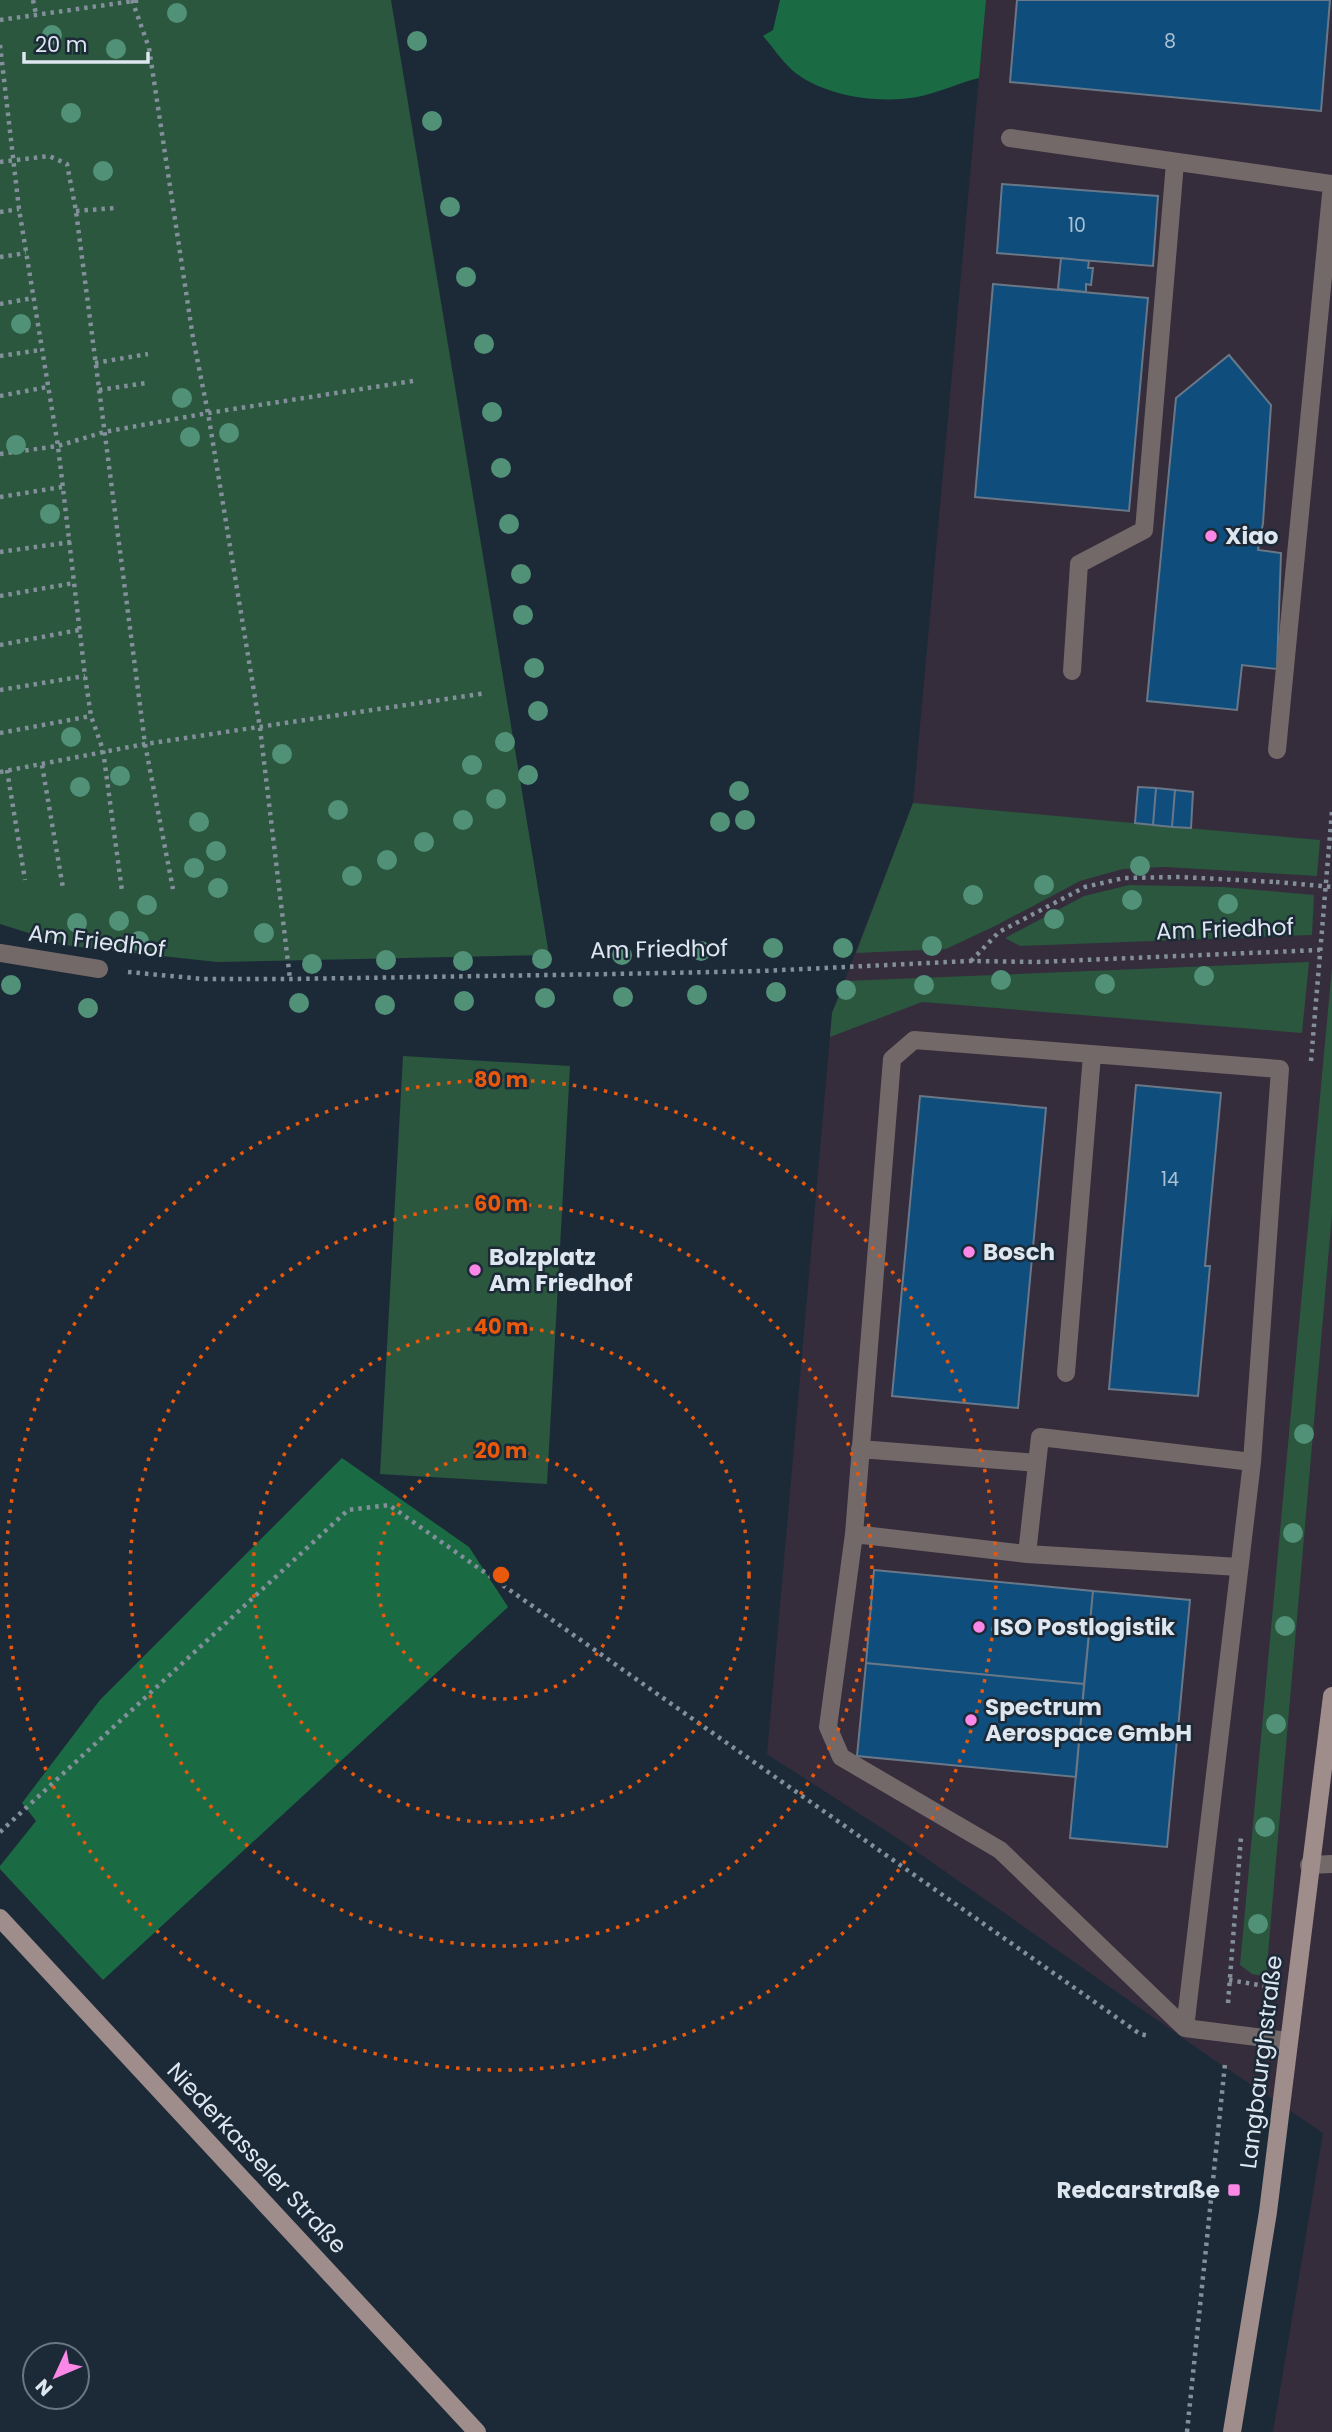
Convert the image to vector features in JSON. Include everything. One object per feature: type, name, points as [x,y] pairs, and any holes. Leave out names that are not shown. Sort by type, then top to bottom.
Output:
[{"type":"main road","name":"Langbaurghstraße","points":[[1232,2432],[1268,2212],[1332,1696]]},
{"type":"main road","name":"Niederkasseler Straße","points":[[0,1918],[477,2432]]},
{"type":"street","points":[[1010,138],[1332,184],[1277,750]]},
{"type":"street","points":[[1072,671],[1079,564],[1144,530],[1175,163]]},
{"type":"street","name":"Am Friedhof","points":[[0,953],[99,969]]},
{"type":"street","points":[[1185,2028],[1252,1462],[1280,1069],[914,1040],[892,1059],[854,1534],[828,1727],[841,1757],[1000,1850],[1185,2028],[1288,2041]]},
{"type":"street","points":[[1066,1373],[1092,1055]]},
{"type":"street","points":[[1027,1554],[1040,1437],[1252,1462]]},
{"type":"street","points":[[860,1449],[1037,1463]]},
{"type":"street","points":[[854,1534],[1027,1554],[1239,1567]]},
{"type":"street","points":[[1310,1865],[1332,1864]]},
{"type":"path","points":[[33,0],[36,14]]},
{"type":"path","points":[[0,20],[141,0]]},
{"type":"path","points":[[132,1],[149,48],[193,338],[260,728],[290,979]]},
{"type":"path","points":[[0,45],[19,209],[71,542],[85,676],[91,716],[103,750],[122,891]]},
{"type":"path","points":[[0,111],[9,110]]},
{"type":"path","points":[[0,162],[49,156],[67,164],[76,211],[145,744],[173,889]]},
{"type":"path","points":[[76,211],[115,208]]},
{"type":"path","points":[[0,212],[19,209]]},
{"type":"path","points":[[0,257],[26,253]]},
{"type":"path","points":[[0,304],[33,298]]},
{"type":"path","points":[[0,356],[41,350]]},
{"type":"path","points":[[95,363],[148,354]]},
{"type":"path","points":[[0,454],[58,446],[104,432],[208,413],[413,382]]},
{"type":"path","points":[[99,390],[146,383]]},
{"type":"path","points":[[0,396],[47,387]]},
{"type":"path","points":[[0,497],[62,487]]},
{"type":"path","points":[[0,552],[71,542]]},
{"type":"path","points":[[0,596],[74,583]]},
{"type":"path","points":[[0,645],[79,630]]},
{"type":"path","points":[[0,690],[85,676]]},
{"type":"path","points":[[0,772],[103,750],[486,693]]},
{"type":"path","points":[[0,733],[91,716]]},
{"type":"path","points":[[42,765],[63,888]]},
{"type":"path","points":[[7,770],[25,880]]},
{"type":"path","name":"Am Friedhof","points":[[99,969],[203,979],[290,979],[762,971],[970,961],[1037,962],[1320,950],[1332,811]]},
{"type":"path","points":[[970,961],[999,932],[1085,887],[1124,877],[1180,877],[1332,887]]},
{"type":"path","points":[[0,1832],[348,1510],[389,1505],[1140,2034],[1169,2039],[1185,2028]]},
{"type":"shaded area","points":[[986,0],[1332,0],[1332,2432],[1273,2432],[1323,2133],[900,1840],[767,1754],[832,1013],[913,803]]},
{"type":"green space","points":[[0,0],[391,0],[549,955],[217,962],[70,946],[0,924]]},
{"type":"green space","points":[[780,0],[986,0],[979,78],[925,95],[902,99],[868,98],[834,92],[804,79],[792,70],[763,36],[773,30]]},
{"type":"green space","points":[[913,803],[1320,840],[1317,876],[1165,867],[1123,869],[1080,881],[946,949],[856,953]]},
{"type":"green space","points":[[1129,885],[1224,887],[1314,895],[1312,935],[1020,946],[1005,938],[1084,896]]},
{"type":"green space","points":[[1309,962],[1302,1033],[922,1002],[830,1037],[832,1013],[845,981]]},
{"type":"green space","points":[[1332,967],[1332,1214],[1266,1977],[1252,1974],[1240,1965]]},
{"type":"green space","name":"Bolzplatz Am Friedhof","points":[[403,1056],[570,1066],[547,1484],[380,1474]]},
{"type":"green space","points":[[342,1458],[469,1547],[508,1607],[103,1980],[0,1869],[36,1821],[22,1803],[100,1700]]},
{"type":"building","points":[[1017,0],[1330,0],[1321,111],[1010,82]]},
{"type":"building","points":[[1002,184],[1158,196],[1153,266],[997,253]]},
{"type":"building","points":[[1061,258],[1089,261],[1088,268],[1093,268],[1091,285],[1086,284],[1086,292],[1058,289]]},
{"type":"building","points":[[993,284],[1148,298],[1129,511],[975,497]]},
{"type":"building","name":"Xiao","points":[[1229,355],[1271,405],[1263,523],[1258,550],[1281,553],[1277,669],[1242,665],[1237,710],[1147,701],[1176,398]]},
{"type":"building","points":[[1138,787],[1156,788],[1153,825],[1135,823]]},
{"type":"building","points":[[1156,788],[1175,790],[1172,827],[1153,825]]},
{"type":"building","points":[[1175,790],[1193,792],[1191,828],[1172,827]]},
{"type":"building","name":"Bosch","points":[[1136,1085],[1221,1093],[1205,1266],[1210,1266],[1198,1396],[1109,1389]]},
{"type":"building","name":"Bosch","points":[[920,1096],[1046,1108],[1018,1408],[892,1396]]},
{"type":"building","name":"ISO Postlogistik","points":[[874,1570],[1093,1591],[1084,1684],[866,1663]]},
{"type":"building","points":[[1093,1591],[1190,1600],[1167,1847],[1070,1838]]},
{"type":"building","name":"Spectrum Aerospace GmbH","points":[[866,1663],[1084,1684],[1076,1777],[857,1756]]},
{"type":"place","name":"Xiao","points":[[1211,536]]},
{"type":"place","name":"Bosch","points":[[969,1252]]},
{"type":"place","name":"Bolzplatz Am Friedhof","points":[[475,1270]]},
{"type":"place","name":"ISO Postlogistik","points":[[979,1627]]},
{"type":"place","name":"Spectrum Aerospace GmbH","points":[[971,1720]]},
{"type":"place","name":"Redcarstraße","points":[[1234,2190]]}]
